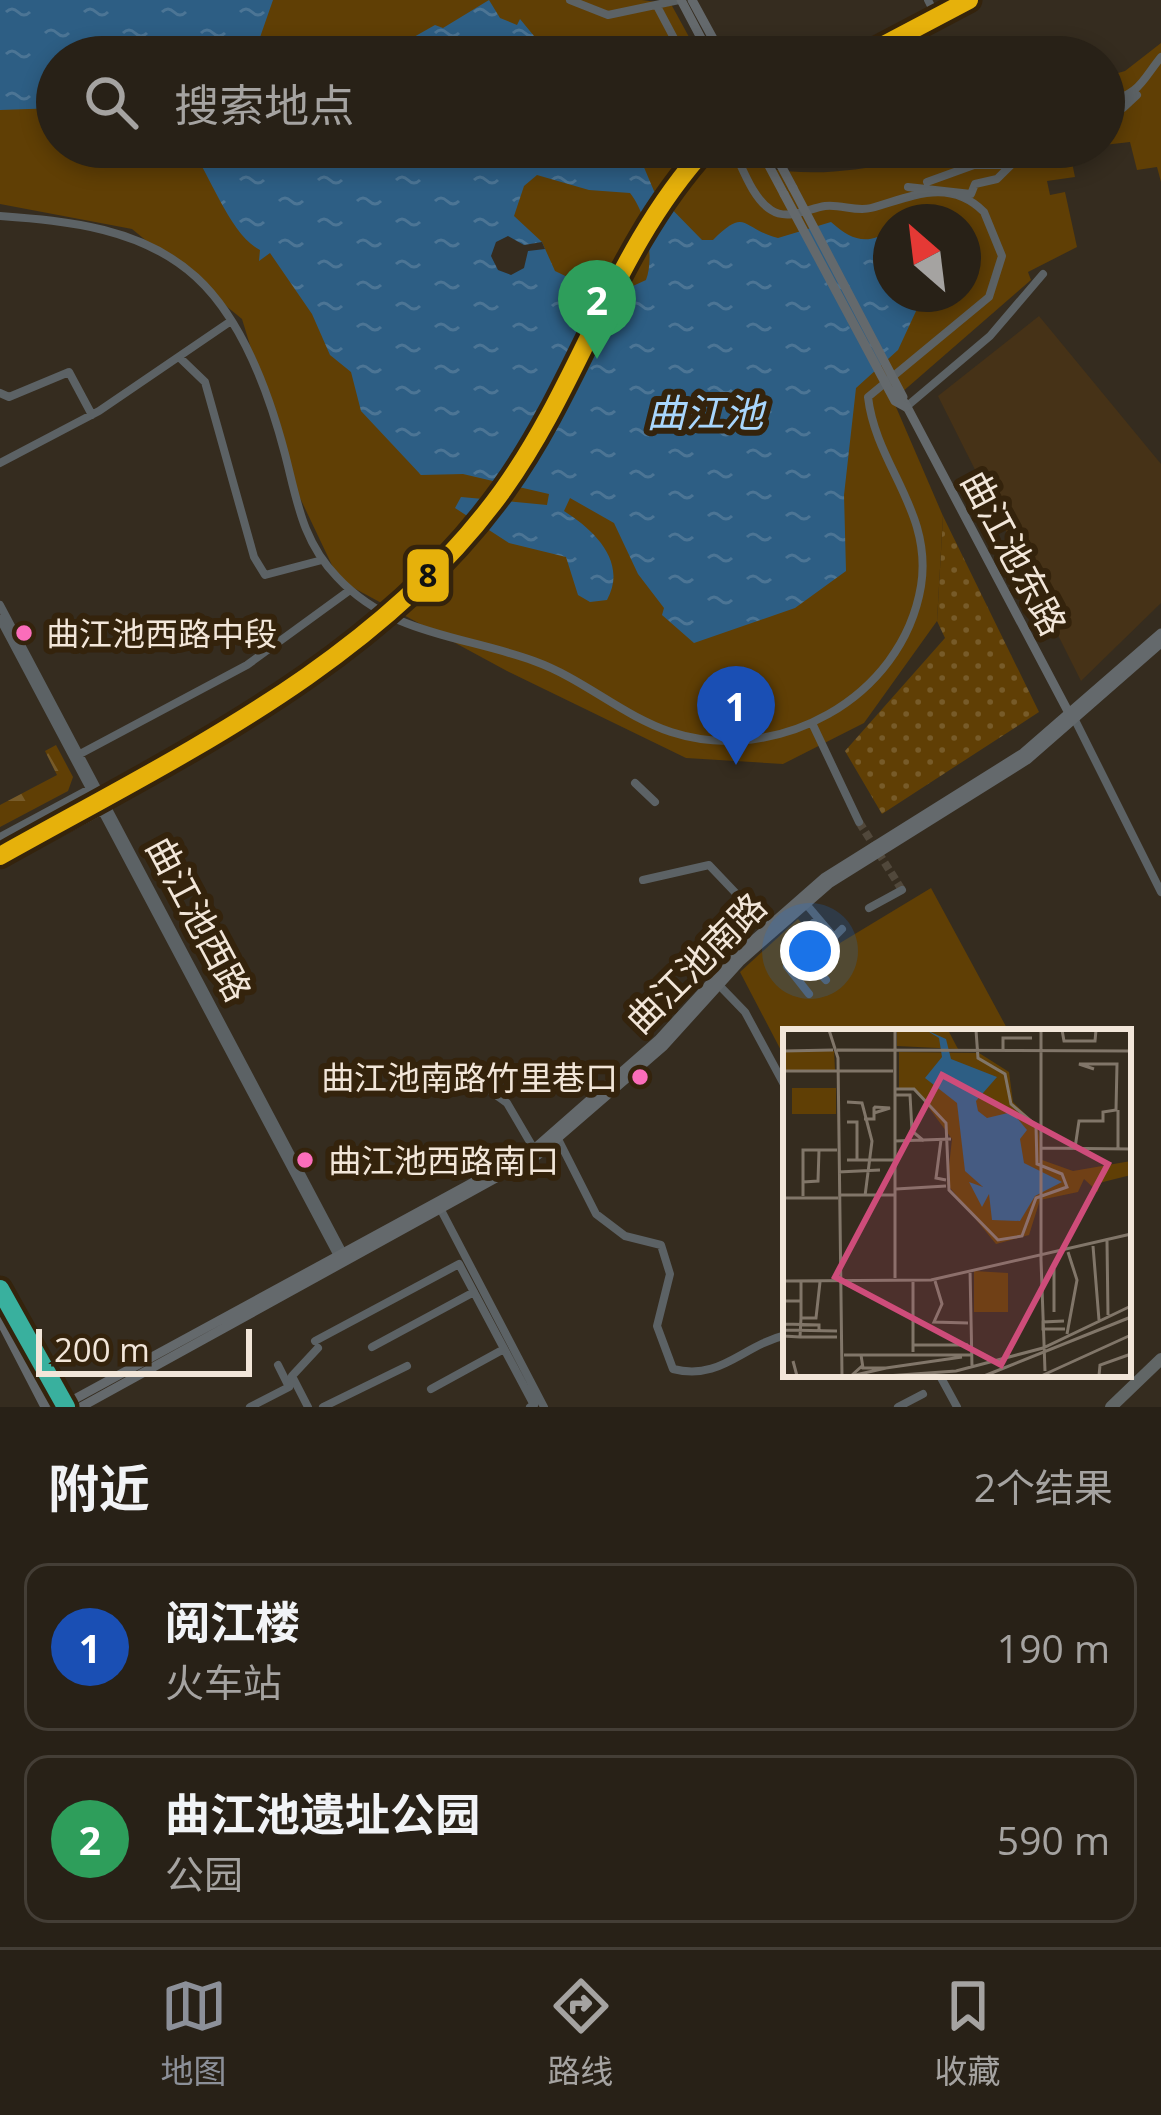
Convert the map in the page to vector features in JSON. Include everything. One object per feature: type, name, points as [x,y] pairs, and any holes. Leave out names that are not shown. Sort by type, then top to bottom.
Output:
[{"type":"highway","points":[[1111,1407],[1161,1360]]},
{"type":"main road","points":[[680,0],[700,36]]},
{"type":"main road","points":[[692,0],[712,36]]},
{"type":"main road","name":"曲江池东路","points":[[770,168],[896,401],[905,402]]},
{"type":"main road","name":"曲江池东路","points":[[783,168],[1072,718]]},
{"type":"main road","name":"曲江池南路","points":[[57,1407],[441,1210],[558,1139],[664,1046],[717,982],[806,904],[1072,718],[1161,632]]},
{"type":"main road","name":"曲江池南路","points":[[81,1407],[534,1149],[658,1040],[768,927],[825,878],[1004,766],[1072,718],[1161,643]]},
{"type":"main road","points":[[0,1305],[57,1407]]},
{"type":"main road","points":[[0,1320],[45,1407]]},
{"type":"street","points":[[570,0],[608,15],[680,0]]},
{"type":"street","points":[[928,0],[935,14]]},
{"type":"street","points":[[894,36],[962,0]]},
{"type":"street","points":[[658,8],[673,36]]},
{"type":"street","points":[[1125,98],[1156,70],[1161,57]]},
{"type":"street","points":[[1125,107],[1161,71]]},
{"type":"street","points":[[0,216],[79,224],[156,249],[196,277],[231,321],[274,415],[301,521],[323,560],[350,590],[391,620],[535,661],[586,683],[631,716],[678,734],[738,744],[812,723],[881,670],[900,644],[920,587],[918,522],[878,435],[868,397],[989,297],[1001,248],[977,205],[940,192],[898,196],[864,209],[831,206],[791,215],[774,212],[743,168]]},
{"type":"street","points":[[965,168],[908,187],[971,194],[975,184],[997,179],[1007,168]]},
{"type":"street","points":[[905,402],[990,336],[1043,274]]},
{"type":"street","points":[[0,463],[92,415],[231,321]]},
{"type":"street","points":[[179,356],[205,382],[254,557],[265,575],[323,560]]},
{"type":"street","points":[[0,393],[9,397],[69,372],[92,415]]},
{"type":"street","points":[[80,754],[247,664],[350,590]]},
{"type":"street","name":"曲江池西路","points":[[0,605],[100,798]]},
{"type":"street","name":"曲江池西路","points":[[0,619],[100,798],[342,1258]]},
{"type":"street","points":[[1072,718],[1161,892]]},
{"type":"street","points":[[812,723],[859,823]]},
{"type":"street","points":[[635,783],[655,802]]},
{"type":"street","points":[[0,837],[100,798]]},
{"type":"street","points":[[0,851],[100,798]]},
{"type":"street","points":[[0,865],[100,798]]},
{"type":"street","points":[[643,880],[709,865],[768,927]]},
{"type":"street","points":[[869,908],[902,890]]},
{"type":"street","points":[[806,904],[830,941],[842,929]]},
{"type":"street","points":[[803,932],[818,919]]},
{"type":"street","points":[[802,953],[826,980]]},
{"type":"street","points":[[787,966],[809,994]]},
{"type":"street","points":[[717,982],[746,1012],[783,1082]]},
{"type":"street","points":[[467,1074],[507,1103],[534,1149]]},
{"type":"street","points":[[558,1139],[596,1214],[625,1236],[661,1245],[670,1274],[657,1326],[673,1370],[698,1376],[722,1370],[746,1348],[783,1335]]},
{"type":"street","points":[[441,1210],[536,1406]]},
{"type":"street","points":[[308,1407],[292,1376],[316,1344],[459,1264],[536,1406]]},
{"type":"street","points":[[372,1347],[475,1292]]},
{"type":"street","points":[[431,1389],[505,1349]]},
{"type":"street","points":[[250,1407],[289,1387],[278,1365]]},
{"type":"street","points":[[323,1407],[407,1366]]},
{"type":"street","points":[[942,1377],[957,1407]]},
{"type":"street","points":[[898,1407],[923,1394]]},
{"type":"shaded area","points":[[1039,316],[1161,464],[1161,603],[1081,681],[938,396]]},
{"type":"green space","points":[[0,0],[642,0],[671,4],[689,36],[36,36],[36,168],[767,168],[818,172],[1073,168],[1075,177],[1047,181],[1050,195],[1065,192],[1077,247],[1028,272],[1031,280],[893,400],[943,516],[937,621],[864,723],[783,764],[686,758],[507,671],[339,580],[291,479],[242,319],[132,229],[0,204]]},
{"type":"green space","points":[[1161,43],[1161,182],[1157,167],[1137,170],[1130,142],[1125,143],[1125,71]]},
{"type":"green space","points":[[943,516],[1039,712],[882,814],[845,751],[945,638],[937,621]]},
{"type":"green space","points":[[56,745],[73,777],[68,791],[0,827],[0,805],[57,775],[45,751]]},
{"type":"green space","points":[[931,888],[1007,1029],[783,1029],[783,1054],[740,972],[798,919],[815,938],[827,929],[840,943]]},
{"type":"water","points":[[0,0],[273,0],[260,36],[36,36],[36,109],[0,110]]},
{"type":"water","points":[[489,0],[500,18],[517,25],[520,19],[534,36],[416,36],[435,25],[443,28]]},
{"type":"water","name":"曲江池","points":[[202,168],[644,168],[654,191],[702,240],[713,240],[739,222],[778,238],[831,222],[860,239],[873,238],[873,312],[916,312],[898,350],[856,388],[844,495],[846,571],[795,608],[694,643],[662,615],[664,608],[638,574],[614,523],[570,498],[564,511],[596,537],[611,560],[607,600],[590,602],[578,595],[566,557],[509,543],[455,508],[461,497],[547,505],[549,494],[463,474],[421,475],[361,411],[351,372],[330,355],[312,314],[270,253],[259,261],[260,250],[239,231]],"holes":[[[537,175],[589,190],[630,193],[641,211],[650,259],[646,280],[609,297],[555,271],[542,242],[514,216],[524,186]]]},
{"type":"pier","points":[[508,236],[524,245],[542,242],[545,249],[528,251],[524,268],[511,275],[498,270],[491,256],[496,242]]},
{"type":"tunnel","points":[[859,822],[902,890]]},
{"type":"transit line","name":"8","points":[[901,36],[969,0]]},
{"type":"transit line","name":"8","points":[[0,856],[272,700],[397,606],[453,551],[531,448],[622,271],[690,168]]},
{"type":"transit line","points":[[0,1289],[66,1407]]},
{"type":"place","name":"曲江池遗址公园","points":[[597,359]]},
{"type":"place","name":"曲江池西路中段","points":[[24,633]]},
{"type":"place","name":"阅江楼","points":[[736,765]]},
{"type":"place","name":"曲江池南路竹里巷口","points":[[640,1077]]},
{"type":"place","name":"曲江池西路南口","points":[[305,1160]]}]
